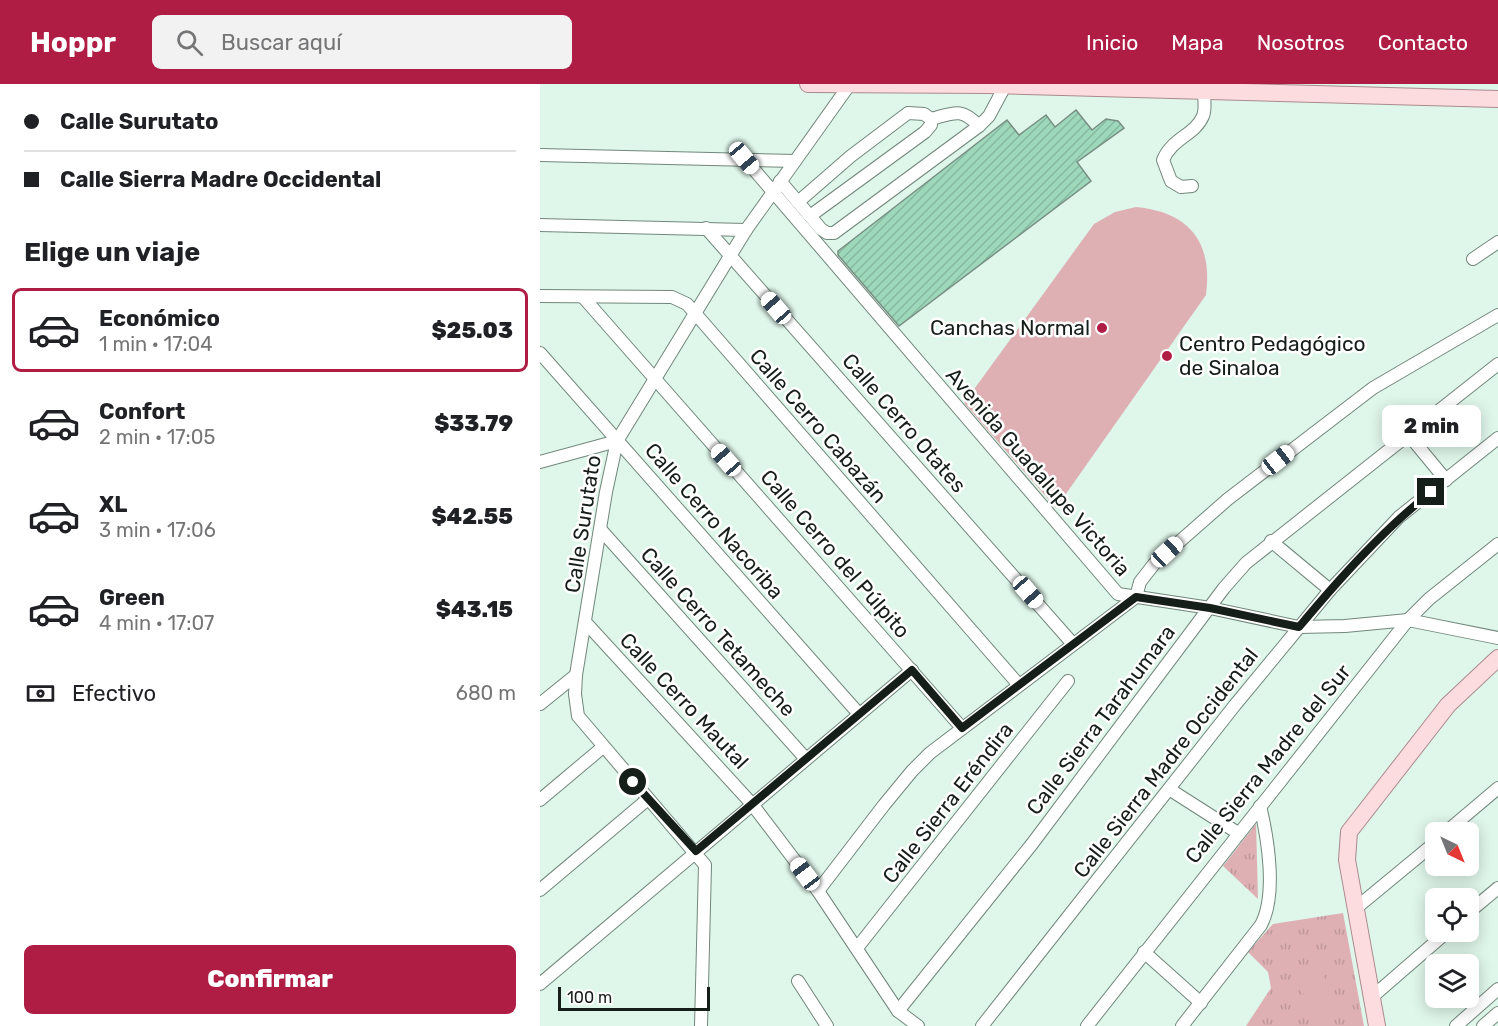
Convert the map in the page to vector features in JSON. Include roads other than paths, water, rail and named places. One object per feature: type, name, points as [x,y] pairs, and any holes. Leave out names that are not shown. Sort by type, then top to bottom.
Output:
[{"type":"main road","points":[[808,84],[1186,87],[1204,92],[1344,90],[1498,99]]},
{"type":"main road","points":[[1377,1026],[1347,860],[1349,832],[1448,705],[1498,658]]},
{"type":"street","name":"Calle Surutato","points":[[696,851],[648,799],[578,716],[575,694],[576,675],[602,530],[606,492],[617,441],[746,230],[850,85]]},
{"type":"street","points":[[780,181],[827,233],[834,232],[979,126],[989,116],[995,85]]},
{"type":"street","points":[[1192,186],[1181,187],[1171,181],[1163,160],[1168,148],[1195,128],[1204,114],[1204,92]]},
{"type":"street","points":[[798,202],[851,156],[908,113],[924,114],[931,119],[959,112],[969,116],[979,126]]},
{"type":"street","points":[[810,216],[925,132],[931,125],[931,119]]},
{"type":"street","points":[[540,155],[795,161]]},
{"type":"street","name":"Avenida Guadalupe Victoria","points":[[744,158],[1118,594],[1210,608],[1299,627],[1345,626],[1407,620],[1498,638]]},
{"type":"street","points":[[540,225],[746,230]]},
{"type":"street","name":"Calle Cerro Otates","points":[[706,228],[1073,644]]},
{"type":"street","points":[[1473,259],[1498,242]]},
{"type":"street","name":"Calle Cerro Cabazán","points":[[540,296],[672,297],[687,304],[1019,685]]},
{"type":"street","name":"Calle Cerro del Púlpito","points":[[583,297],[962,728]]},
{"type":"street","points":[[818,891],[912,771],[962,728],[1136,597],[1140,582],[1154,564],[1238,492],[1373,388],[1498,315]]},
{"type":"street","name":"Calle Cerro Nacoriba","points":[[540,353],[859,714]]},
{"type":"street","name":"Calle Sierra Tarahumara","points":[[898,1011],[1032,844],[1210,608],[1246,564],[1271,541],[1498,364]]},
{"type":"street","points":[[1408,435],[1446,480]]},
{"type":"street","name":"Calle Sierra Madre Occidental","points":[[982,1026],[1330,590],[1399,517],[1498,438]]},
{"type":"street","points":[[541,460],[617,441]]},
{"type":"street","name":"Calle Cerro Tetameche","points":[[602,530],[806,759]]},
{"type":"street","points":[[1271,541],[1330,590]]},
{"type":"street","name":"Calle Sierra Madre del Sur","points":[[1087,1026],[1407,620],[1429,599],[1498,544]]},
{"type":"street","name":"Calle Cerro Mautal","points":[[586,624],[752,804],[818,891],[898,1011]]},
{"type":"street","points":[[540,984],[912,670]]},
{"type":"street","points":[[540,704],[576,675]]},
{"type":"street","name":"Calle Sierra Eréndira","points":[[857,948],[1068,681]]},
{"type":"street","points":[[540,800],[603,747]]},
{"type":"street","points":[[1458,822],[1498,788]]},
{"type":"street","points":[[1169,789],[1238,833]]},
{"type":"street","points":[[540,890],[648,799]]},
{"type":"street","points":[[1182,1026],[1261,926],[1268,912],[1266,828],[1260,806]]},
{"type":"street","points":[[696,851],[705,865],[706,883],[701,1026]]},
{"type":"street","points":[[1356,908],[1425,851]]},
{"type":"street","points":[[1479,904],[1498,888]]},
{"type":"street","points":[[1372,996],[1436,942]]},
{"type":"street","points":[[1144,952],[1201,1003]]},
{"type":"street","points":[[798,981],[827,1026]]},
{"type":"street","points":[[1456,1026],[1498,989]]},
{"type":"street","points":[[898,1011],[918,1026]]},
{"type":"street","points":[[1483,1026],[1498,1013]]},
{"type":"place","name":"Canchas Normal","points":[[1102,328]]},
{"type":"place","name":"Centro Pedagógico de Sinaloa","points":[[1167,356]]}]
